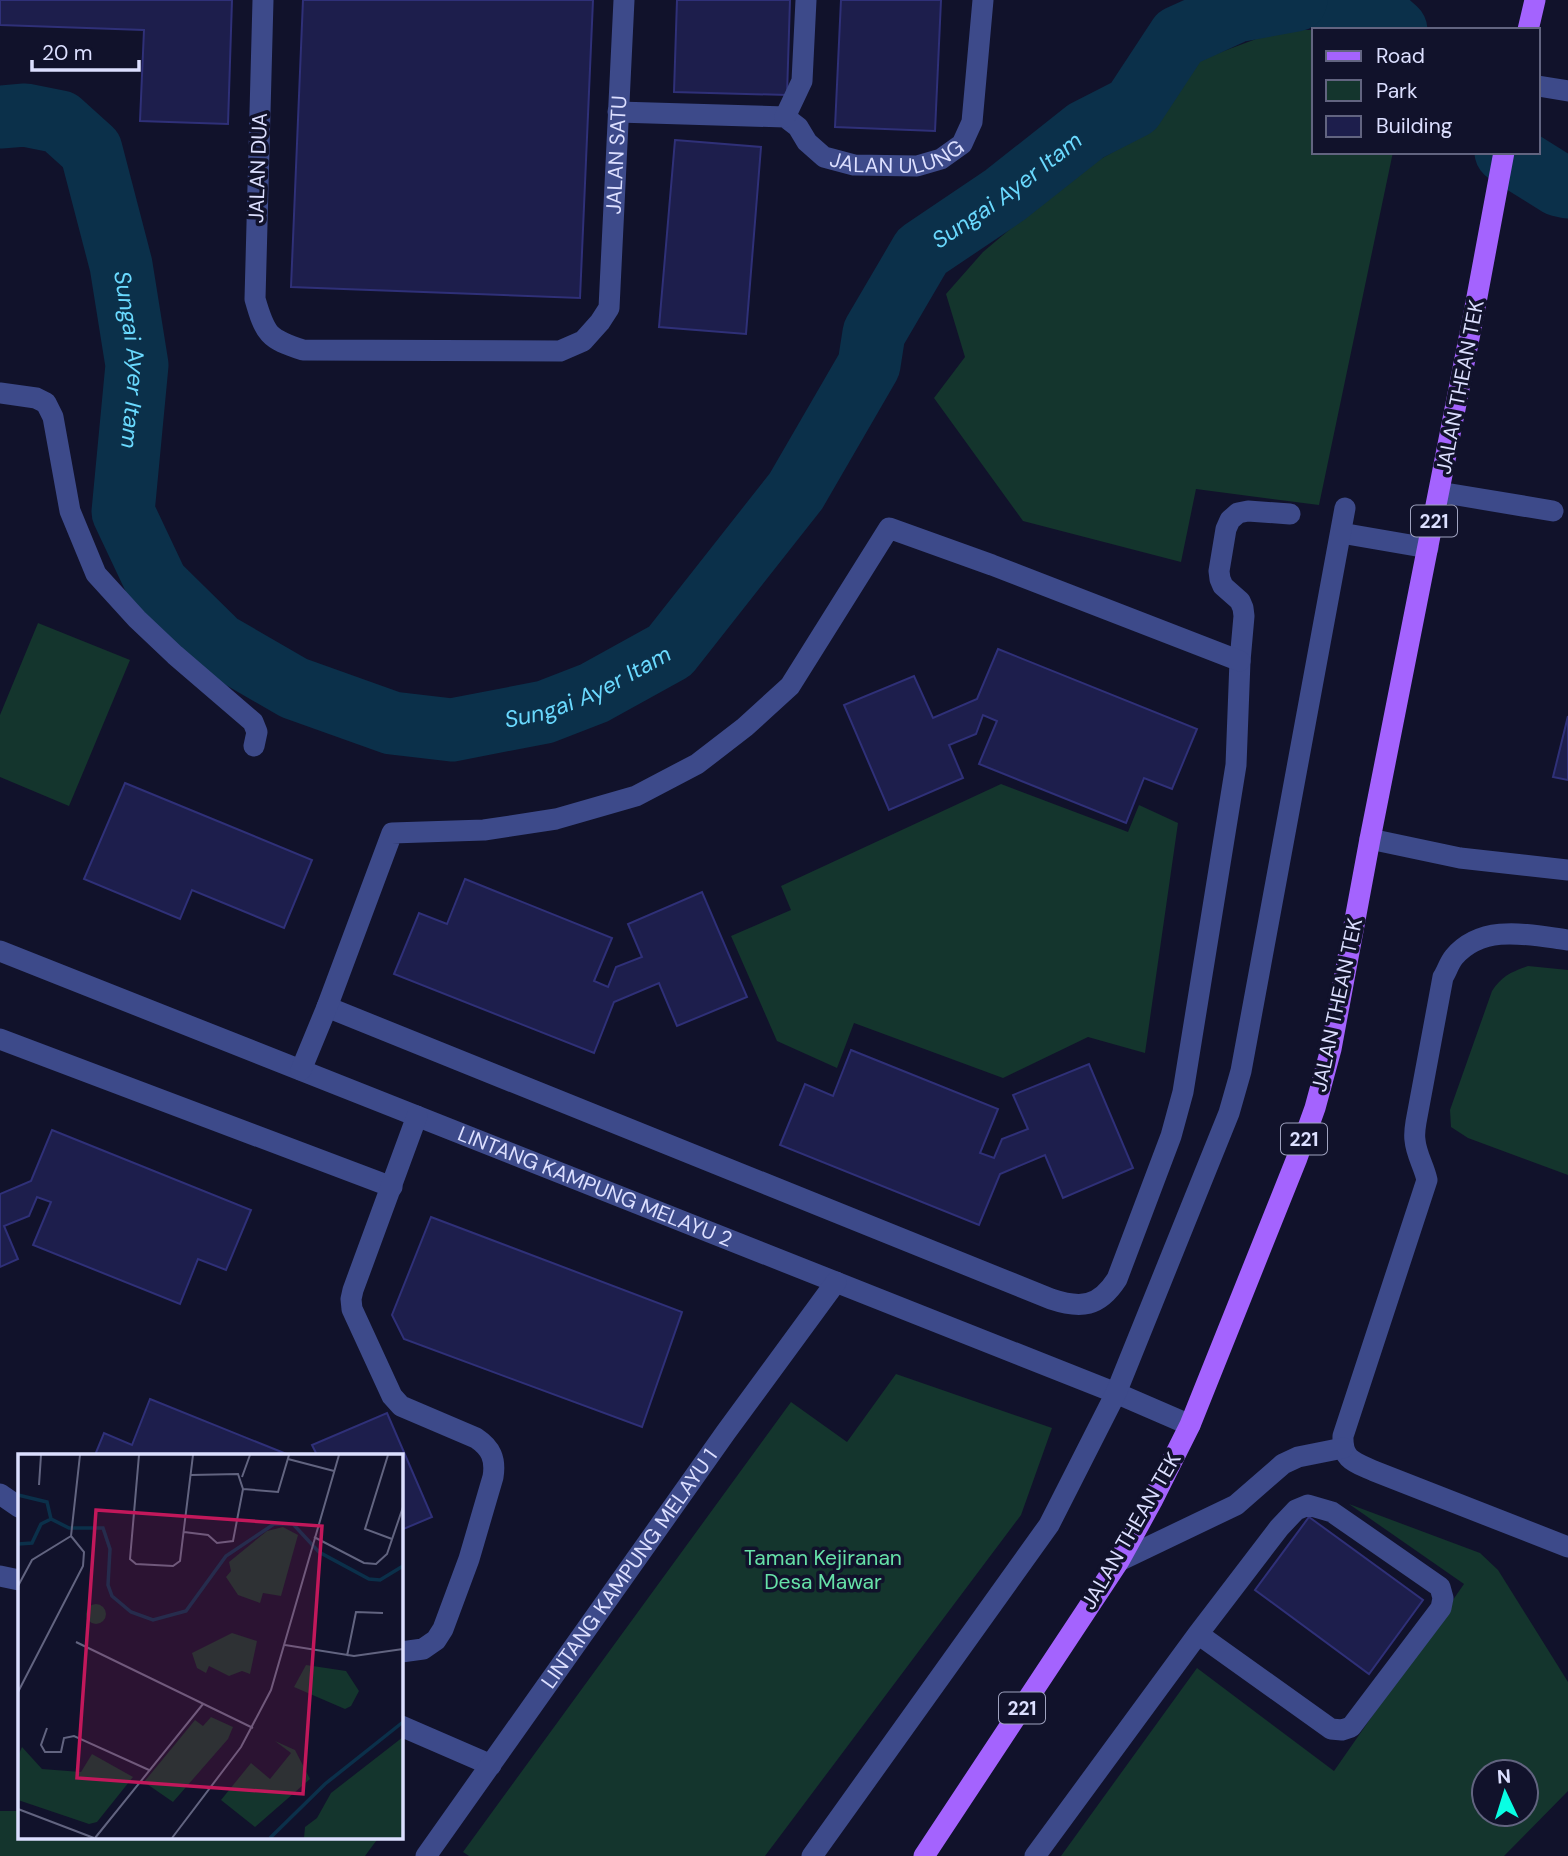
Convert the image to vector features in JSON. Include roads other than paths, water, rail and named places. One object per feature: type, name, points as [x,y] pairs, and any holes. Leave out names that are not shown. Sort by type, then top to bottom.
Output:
[{"type":"main road","points":[[1528,28],[1535,0]]},
{"type":"main road","name":"JALAN THEAN TEK","points":[[924,1856],[1119,1561],[1152,1501],[1190,1425],[1315,1108],[1331,1049],[1504,154]]},
{"type":"street","name":"JALAN DUA","points":[[263,0],[255,299],[268,333],[284,344],[303,350],[560,351],[583,341],[600,323],[609,308]]},
{"type":"street","name":"JALAN SATU","points":[[609,308],[624,0]]},
{"type":"street","points":[[618,112],[785,117],[802,81],[806,0]]},
{"type":"street","name":"JALAN ULUNG","points":[[785,117],[798,127],[807,142],[824,157],[844,163],[917,166],[942,159],[962,144],[972,122],[983,0]]},
{"type":"street","points":[[1540,86],[1568,91]]},
{"type":"street","points":[[0,393],[36,398],[46,403],[53,417],[70,511],[96,574],[175,656],[253,722],[257,732],[254,746]]},
{"type":"street","points":[[1440,492],[1553,511]]},
{"type":"street","points":[[812,1856],[1049,1525],[1116,1393],[1229,1113],[1241,1071],[1345,508]]},
{"type":"street","points":[[327,1007],[1051,1299],[1080,1306],[1095,1301],[1108,1292],[1117,1279],[1171,1136],[1183,1092],[1236,765],[1243,608],[1220,579],[1226,530],[1230,520],[1238,513],[1248,511],[1290,514]]},
{"type":"street","points":[[301,1070],[392,833],[484,830],[556,819],[636,796],[697,764],[745,727],[790,686],[888,528],[992,565],[1240,661]]},
{"type":"street","points":[[1341,533],[1428,548]]},
{"type":"street","points":[[1370,839],[1460,858],[1568,870]]},
{"type":"street","points":[[1568,940],[1492,934],[1472,941],[1453,958],[1443,977],[1416,1122],[1415,1142],[1427,1180],[1343,1436],[1343,1448],[1349,1457],[1374,1471],[1568,1547]]},
{"type":"street","name":"LINTANG KAMPUNG MELAYU 2","points":[[0,951],[1116,1393],[1190,1425]]},
{"type":"street","points":[[0,1039],[392,1187]]},
{"type":"street","points":[[402,1652],[423,1649],[436,1640],[443,1629],[469,1559],[495,1466],[492,1454],[485,1444],[401,1406],[392,1396],[352,1309],[354,1290],[417,1116]]},
{"type":"street","name":"LINTANG KAMPUNG MELAYU 1","points":[[426,1856],[726,1432],[836,1282]]},
{"type":"street","points":[[1119,1561],[1236,1505],[1283,1464],[1298,1457],[1343,1448]]},
{"type":"street","points":[[0,1494],[18,1506]]},
{"type":"street","points":[[1035,1856],[1198,1634],[1279,1528],[1296,1510],[1308,1505],[1332,1512],[1440,1587],[1443,1598],[1441,1608],[1351,1727],[1342,1730],[1331,1729],[1198,1634]]},
{"type":"street","points":[[0,1576],[18,1580]]},
{"type":"street","points":[[402,1726],[491,1765]]},
{"type":"waterway","name":"Sungai Ayer Itam","points":[[0,117],[25,115],[60,122],[91,150],[121,265],[137,365],[123,512],[157,584],[218,644],[294,688],[392,723],[452,730],[545,712],[594,693],[670,651],[796,491],[869,365],[874,333],[922,251],[1005,195],[1086,131],[1133,107],[1179,37],[1236,11],[1296,0]]},
{"type":"waterway","name":"Sungai Ayer Itam","points":[[1326,0],[1367,4],[1394,28]]},
{"type":"waterway","name":"Sungai Ayer Itam","points":[[1509,154],[1559,185],[1568,187]]},
{"type":"park label","name":"Taman Kejiranan Desa Mawar","points":[[823,1570]]}]
